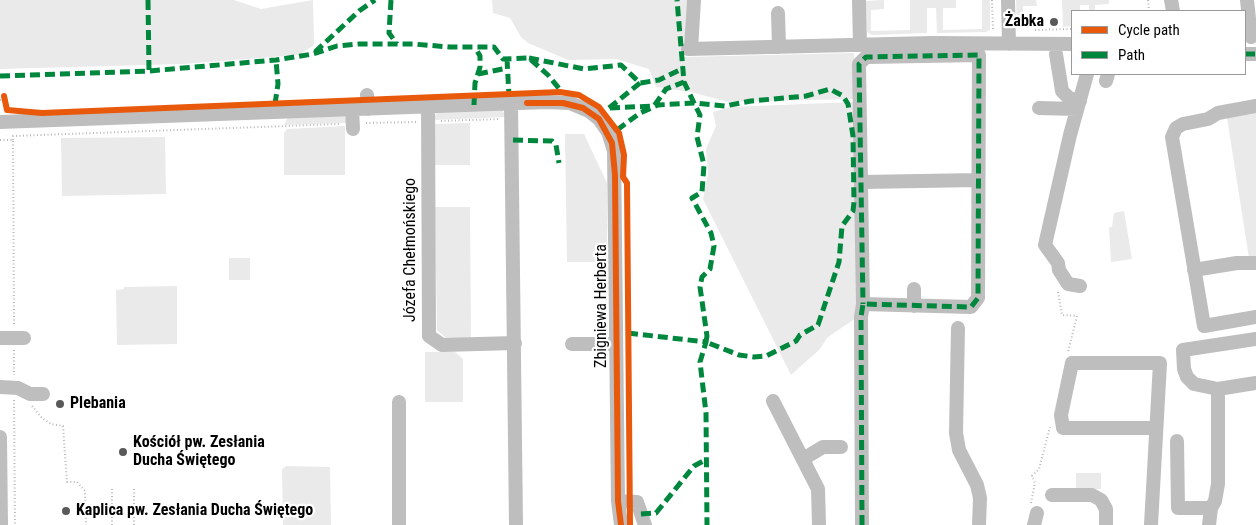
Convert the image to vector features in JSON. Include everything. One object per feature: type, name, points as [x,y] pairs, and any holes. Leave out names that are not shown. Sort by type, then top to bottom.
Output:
[{"type":"street","points":[[694,0],[689,49],[860,45],[1009,37],[1071,44]]},
{"type":"street","points":[[859,0],[860,45]]},
{"type":"street","points":[[1008,0],[1009,37]]},
{"type":"street","points":[[1246,0],[1251,37]]},
{"type":"street","points":[[778,13],[779,47]]},
{"type":"street","points":[[1056,54],[1062,91],[1078,105]]},
{"type":"street","points":[[862,525],[861,317],[863,304],[859,64],[866,57],[979,55],[977,302],[970,307],[863,304]]},
{"type":"street","points":[[1080,286],[1068,284],[1059,270],[1058,263],[1045,245],[1087,75]]},
{"type":"street","points":[[0,122],[352,109],[367,102],[428,106],[511,103],[516,525]]},
{"type":"street","name":"Zbigniewa Herberta","points":[[511,103],[570,104],[583,108],[595,116],[608,132],[614,151],[618,501],[621,525]]},
{"type":"street","points":[[1039,108],[1078,105]]},
{"type":"street","name":"Józefa Chełmońskiego","points":[[428,106],[429,336],[442,345],[515,343]]},
{"type":"street","points":[[1256,106],[1218,113],[1208,119],[1183,124],[1176,128],[1172,137],[1204,326],[1256,317]]},
{"type":"street","points":[[352,109],[353,126]]},
{"type":"street","points":[[862,182],[978,180]]},
{"type":"street","points":[[1194,270],[1237,263],[1256,264]]},
{"type":"street","points":[[914,289],[914,306]]},
{"type":"street","points":[[958,328],[956,433],[959,450],[977,485],[980,498],[979,525]]},
{"type":"street","points":[[0,338],[24,338]]},
{"type":"street","points":[[1256,339],[1183,350],[1184,369],[1194,384],[1218,389],[1256,383]]},
{"type":"street","points":[[572,344],[616,344]]},
{"type":"street","points":[[1151,525],[1160,363],[1072,363],[1061,414],[1062,428],[1156,428]]},
{"type":"street","points":[[0,388],[18,388],[26,392],[43,394]]},
{"type":"street","points":[[1209,525],[1211,508],[1218,484],[1218,389]]},
{"type":"street","points":[[773,401],[818,489],[819,525]]},
{"type":"street","points":[[399,402],[399,525]]},
{"type":"street","points":[[0,436],[1,525]]},
{"type":"street","points":[[1177,441],[1178,508],[1211,508]]},
{"type":"street","points":[[803,459],[823,447],[841,447]]},
{"type":"street","points":[[1060,491],[1092,495],[1101,500],[1106,509],[1106,525]]},
{"type":"street","points":[[618,501],[637,502],[644,525]]},
{"type":"street","name":"Zbigniewa Herberta","points":[[615,525],[618,501]]},
{"type":"path","points":[[992,0],[993,28]]},
{"type":"path","points":[[1009,37],[1071,29]]},
{"type":"path","points":[[13,140],[13,136],[353,126],[511,118]]},
{"type":"path","points":[[26,392],[28,402],[42,418],[51,424],[63,426],[67,482],[77,482],[85,491],[86,525]]},
{"type":"path","points":[[112,489],[112,525]]},
{"type":"path","points":[[134,489],[134,525]]},
{"type":"shaded area","points":[[0,0],[234,0],[261,9],[313,0],[314,45],[299,55],[182,64],[0,69]]},
{"type":"shaded area","points":[[492,0],[687,0],[684,57],[854,53],[859,306],[856,318],[828,337],[819,350],[791,375],[703,199],[708,174],[706,149],[716,126],[713,112],[731,107],[853,102],[853,99],[728,102],[691,92],[656,87],[649,69],[616,59],[568,60],[528,43],[521,37],[510,18],[493,13]]},
{"type":"shaded area","points":[[884,0],[884,9],[871,10],[871,31],[910,30],[910,0],[956,0],[956,8],[943,8],[943,30],[982,29],[982,0],[990,0],[990,30],[986,32],[937,33],[936,8],[927,8],[927,33],[872,35],[867,32],[866,1]]},
{"type":"shaded area","points":[[1016,0],[1036,0],[1037,6],[1023,6],[1024,28],[1017,28]]},
{"type":"shaded area","points":[[1062,0],[1109,0],[1109,4],[1095,5],[1095,10],[1089,10],[1089,5],[1080,5],[1080,10],[1071,10],[1071,26],[1063,27]]},
{"type":"shaded area","points":[[502,110],[507,117],[433,120],[437,112]]},
{"type":"shaded area","points":[[1256,112],[1256,256],[1249,258],[1227,118]]},
{"type":"shaded area","points":[[344,116],[348,123],[284,125],[288,117]]},
{"type":"shaded area","points":[[470,123],[470,165],[435,165],[434,124]]},
{"type":"shaded area","points":[[345,126],[345,175],[284,175],[284,133],[287,129]]},
{"type":"shaded area","points":[[565,134],[584,134],[607,183],[607,262],[567,262]]},
{"type":"shaded area","points":[[165,137],[166,194],[62,196],[61,138]]},
{"type":"shaded area","points":[[435,207],[470,207],[471,338],[446,338],[437,330]]},
{"type":"shaded area","points":[[1124,211],[1132,259],[1111,262],[1109,227],[1112,227],[1114,213]]},
{"type":"shaded area","points":[[229,258],[250,258],[250,280],[229,280]]},
{"type":"shaded area","points":[[177,286],[177,344],[117,345],[116,290],[124,289],[124,287]]},
{"type":"shaded area","points":[[425,352],[455,352],[463,359],[463,402],[425,402]]},
{"type":"shaded area","points":[[286,466],[330,467],[331,525],[283,525],[282,469]]},
{"type":"shaded area","points":[[1076,473],[1101,473],[1101,489],[1076,489]]},
{"type":"marked path","points":[[148,0],[149,71]]},
{"type":"marked path","points":[[315,52],[359,11],[375,0]]},
{"type":"marked path","points":[[391,0],[389,33],[397,44]]},
{"type":"marked path","points":[[617,130],[640,113],[658,105],[694,103],[725,106],[751,101],[806,96],[830,89],[843,96],[848,104],[853,136],[854,202],[853,211],[842,226],[839,262],[818,325],[800,335],[796,341],[766,356],[739,355],[706,342],[707,336],[700,287],[702,277],[710,269],[714,246],[711,233],[692,198],[702,192],[704,165],[697,137],[700,115],[694,103],[684,82],[677,0]]},
{"type":"marked path","points":[[0,76],[149,71],[276,60],[313,54],[337,46],[413,44],[450,47],[494,47],[503,59],[529,58],[548,75],[562,92]]},
{"type":"marked path","points":[[474,105],[475,83],[480,67],[480,56],[475,47]]},
{"type":"marked path","points":[[1246,54],[1256,54]]},
{"type":"marked path","points":[[862,525],[861,317],[863,304],[971,307],[978,298],[979,55],[866,57],[859,64],[863,304]]},
{"type":"marked path","points":[[529,58],[584,69],[621,65],[640,83],[659,80],[684,68]]},
{"type":"marked path","points":[[507,59],[509,96]]},
{"type":"marked path","points":[[275,104],[278,84],[276,60]]},
{"type":"marked path","points":[[478,74],[507,68]]},
{"type":"marked path","points":[[610,108],[654,106],[666,89],[684,82]]},
{"type":"marked path","points":[[609,108],[640,83]]},
{"type":"marked path","points":[[513,140],[552,141],[556,145],[559,163]]},
{"type":"marked path","points":[[628,333],[706,342],[700,362],[706,413],[707,525]]},
{"type":"marked path","points":[[641,514],[656,513],[694,466],[705,460]]},
{"type":"cycle path","points":[[4,96],[7,110],[42,113],[560,92],[579,95],[599,107],[619,133],[624,155],[623,177],[627,183],[630,525]]},
{"type":"cycle path","points":[[527,103],[563,103],[583,108],[599,119],[612,143],[615,175],[618,501],[621,525]]},
{"type":"place","name":"Żabka","points":[[1054,22]]},
{"type":"place","name":"Plebania","points":[[60,404]]},
{"type":"place","name":"Kościół pw. Zesłania Ducha Świętego","points":[[123,452]]},
{"type":"place","name":"Kaplica pw. Zesłania Ducha Świętego","points":[[66,511]]}]
